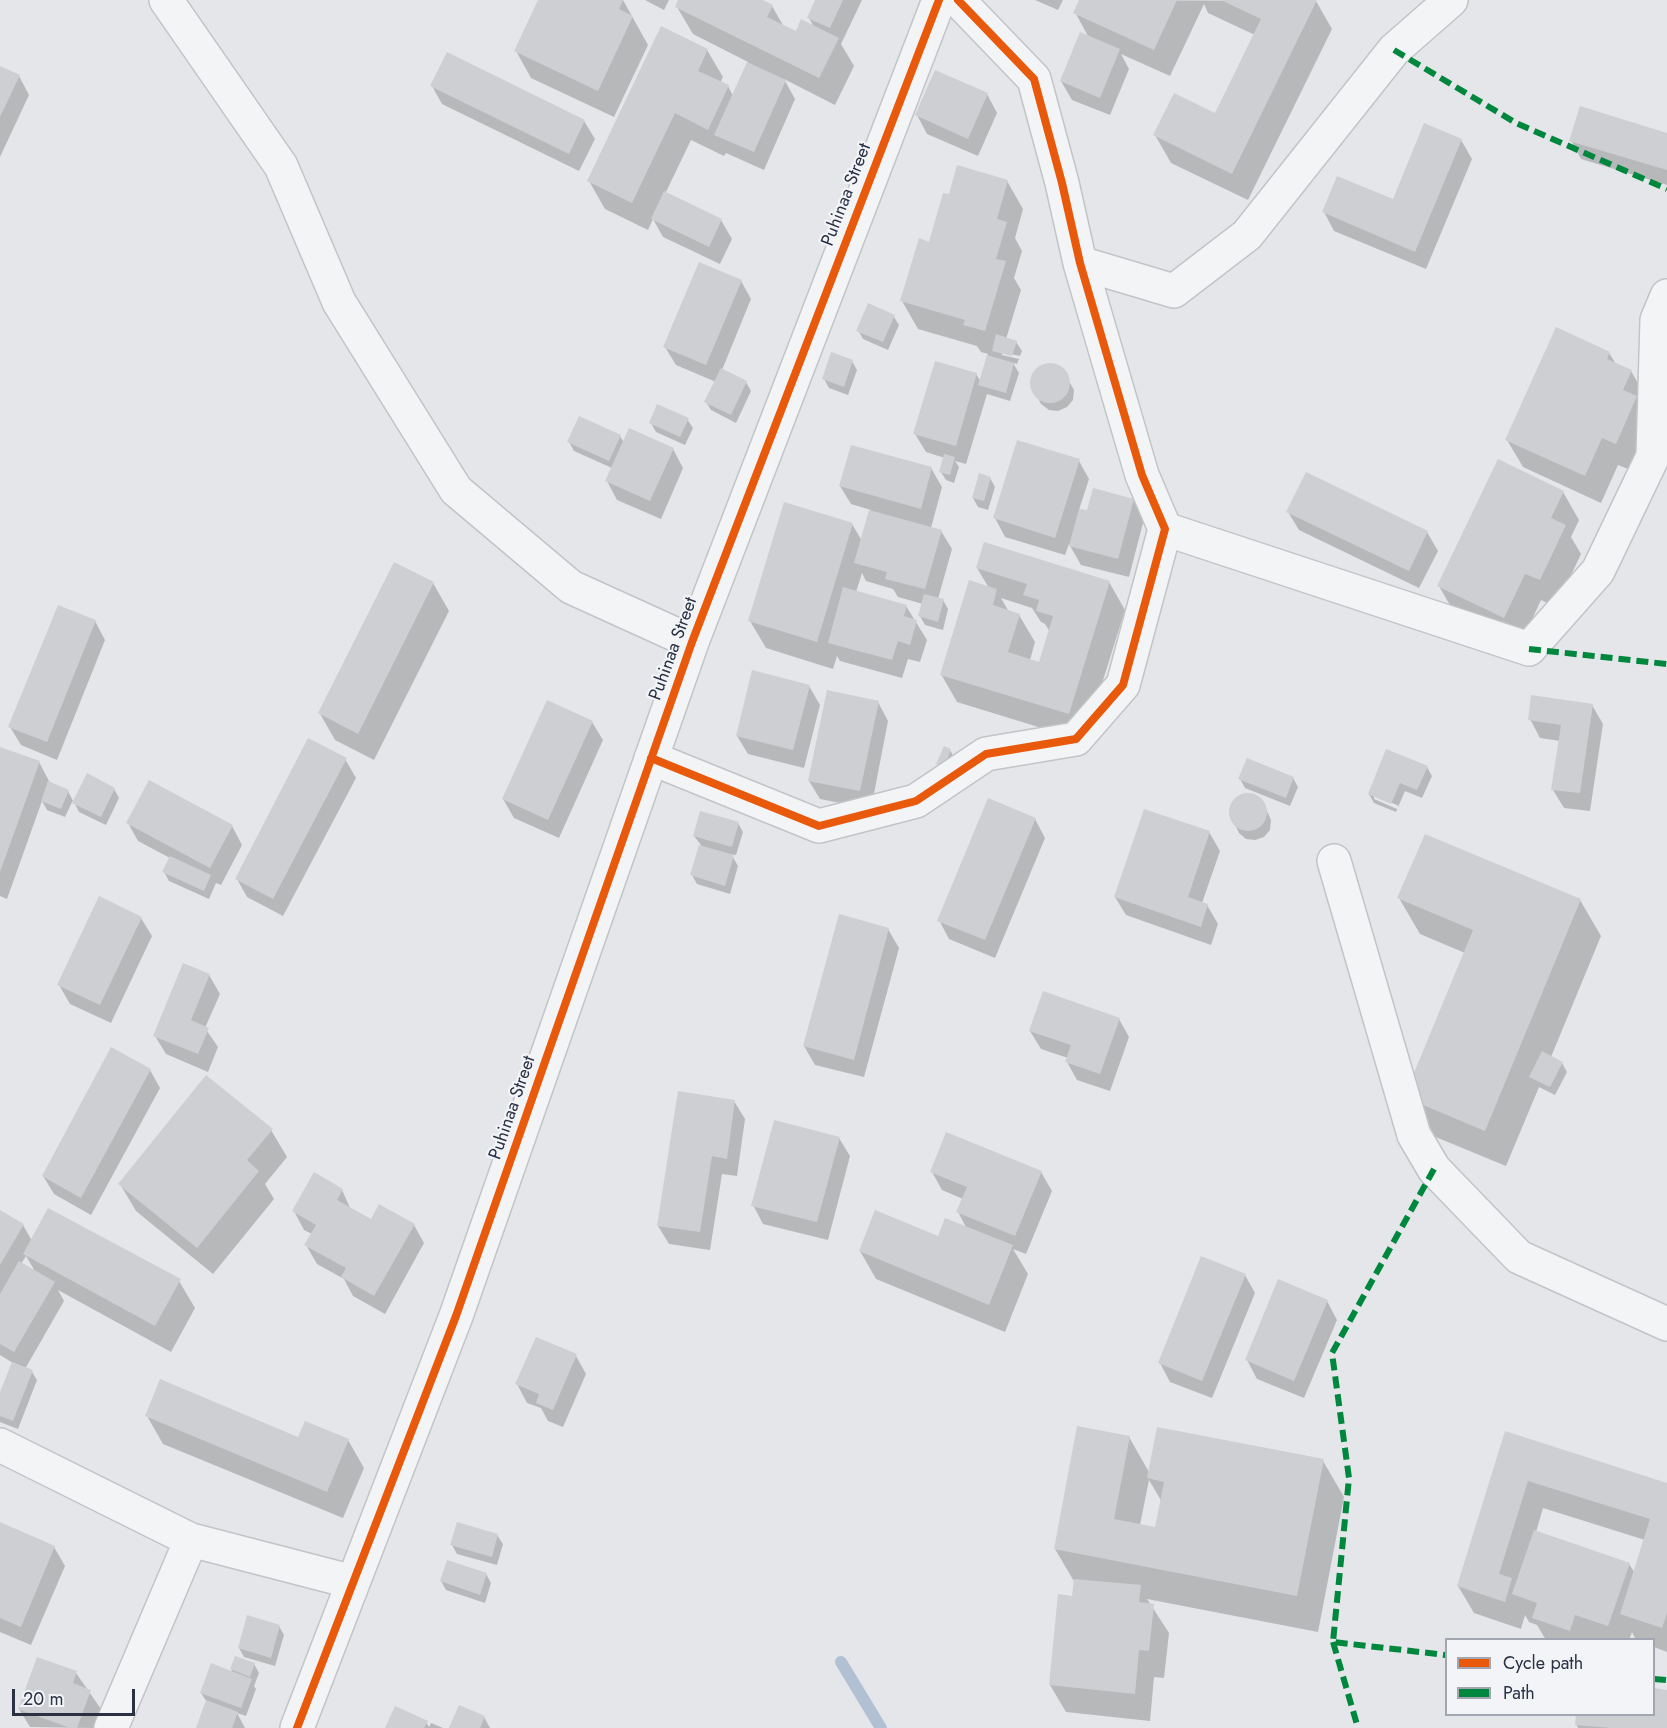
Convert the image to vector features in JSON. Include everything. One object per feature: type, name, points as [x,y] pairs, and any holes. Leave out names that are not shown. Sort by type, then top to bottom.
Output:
[{"type":"street","points":[[166,0],[281,166],[339,302],[456,490],[571,587],[692,642]]},
{"type":"street","name":"Puhinaa Street","points":[[297,1728],[456,1316],[692,642],[939,0]]},
{"type":"street","points":[[651,758],[819,826],[916,801],[986,754],[1076,739],[1123,685],[1165,529],[1143,475],[1080,263],[1035,79],[958,0]]},
{"type":"street","points":[[1080,263],[1174,291],[1247,235],[1394,50],[1451,0]]},
{"type":"street","points":[[1165,529],[1529,649],[1598,571],[1653,456],[1658,320],[1667,296]]},
{"type":"street","points":[[1334,861],[1414,1135],[1434,1168],[1519,1257],[1667,1324]]},
{"type":"street","points":[[0,1444],[191,1540],[353,1582]]},
{"type":"street","points":[[111,1728],[191,1540]]},
{"type":"building","points":[[538,0],[623,0],[619,9],[633,16],[598,91],[514,51]]},
{"type":"building","points":[[678,0],[763,0],[773,5],[767,17],[796,31],[801,19],[839,38],[819,78],[675,7]]},
{"type":"building","points":[[815,0],[843,0],[830,28],[807,18]]},
{"type":"building","points":[[1079,0],[1177,0],[1154,50],[1073,13]]},
{"type":"building","points":[[1221,0],[1317,0],[1232,174],[1153,135],[1174,93],[1215,113],[1261,19]]},
{"type":"building","points":[[661,26],[708,49],[698,71],[729,85],[708,130],[675,113],[632,203],[587,181]]},
{"type":"building","points":[[1080,32],[1120,49],[1100,98],[1060,81]]},
{"type":"building","points":[[447,52],[585,120],[569,154],[430,86]]},
{"type":"building","points":[[747,62],[786,80],[754,152],[714,135]]},
{"type":"building","points":[[0,66],[20,75],[0,117]]},
{"type":"building","points":[[935,70],[988,93],[968,139],[915,115]]},
{"type":"building","points":[[1580,106],[1667,133],[1667,170],[1569,141]]},
{"type":"building","points":[[1424,123],[1462,139],[1415,252],[1322,212],[1337,176],[1393,199]]},
{"type":"building","points":[[957,165],[1008,180],[997,219],[1007,222],[996,259],[1006,261],[985,331],[963,325],[965,320],[900,301],[919,238],[929,242],[943,193],[949,194]]},
{"type":"building","points":[[664,191],[722,219],[709,247],[651,219]]},
{"type":"building","points":[[699,262],[742,280],[706,365],[663,347]]},
{"type":"building","points":[[868,303],[895,315],[883,342],[856,331]]},
{"type":"building","points":[[1556,327],[1610,352],[1607,359],[1632,370],[1623,390],[1637,396],[1616,444],[1602,438],[1585,476],[1505,440]]},
{"type":"building","points":[[996,334],[1017,341],[1012,356],[992,351]]},
{"type":"building","points":[[831,352],[853,360],[844,387],[822,379]]},
{"type":"building","points":[[987,355],[1014,363],[1006,393],[978,385]]},
{"type":"building","points":[[935,361],[977,373],[956,446],[913,434]]},
{"type":"building","points":[[1050,363],[1064,369],[1070,383],[1064,397],[1050,403],[1036,397],[1030,383],[1036,369]]},
{"type":"building","points":[[721,368],[747,381],[731,415],[704,402]]},
{"type":"building","points":[[657,404],[689,418],[680,437],[649,423]]},
{"type":"building","points":[[579,416],[621,435],[609,461],[567,442]]},
{"type":"building","points":[[629,428],[674,448],[650,501],[605,481]]},
{"type":"building","points":[[1017,440],[1080,459],[1055,538],[993,518]]},
{"type":"building","points":[[851,445],[932,467],[921,509],[839,486]]},
{"type":"building","points":[[944,454],[955,457],[950,475],[939,472]]},
{"type":"building","points":[[1498,459],[1564,491],[1551,518],[1566,525],[1540,580],[1525,574],[1504,618],[1437,586]]},
{"type":"building","points":[[1306,472],[1428,531],[1409,571],[1286,512]]},
{"type":"building","points":[[979,473],[991,477],[984,501],[972,498]]},
{"type":"building","points":[[1093,488],[1134,499],[1118,559],[1069,546],[1079,509],[1087,510]]},
{"type":"building","points":[[784,502],[853,523],[817,642],[748,621]]},
{"type":"building","points":[[869,510],[942,530],[925,589],[885,579],[887,572],[854,563]]},
{"type":"building","points":[[984,542],[1110,581],[1069,714],[940,675],[969,580],[997,589],[993,605],[1020,614],[1008,652],[1039,662],[1053,616],[1036,611],[1039,600],[1023,595],[1027,584],[976,568]]},
{"type":"building","points":[[394,562],[434,582],[358,734],[318,713]]},
{"type":"building","points":[[843,587],[907,605],[904,616],[917,620],[910,645],[898,641],[892,660],[828,643]]},
{"type":"building","points":[[924,594],[944,599],[938,622],[918,616]]},
{"type":"building","points":[[58,605],[96,620],[47,742],[8,727]]},
{"type":"building","points":[[752,670],[810,685],[793,750],[736,736]]},
{"type":"building","points":[[827,690],[879,701],[860,791],[808,781]]},
{"type":"building","points":[[1531,695],[1593,704],[1580,793],[1551,790],[1561,725],[1528,720]]},
{"type":"building","points":[[547,700],[593,721],[548,820],[502,799]]},
{"type":"building","points":[[308,738],[347,758],[273,899],[235,879]]},
{"type":"building","points":[[944,746],[951,749],[944,767],[936,764]]},
{"type":"building","points":[[0,747],[40,761],[0,872]]},
{"type":"building","points":[[1386,749],[1428,766],[1417,790],[1400,783],[1391,804],[1368,794]]},
{"type":"building","points":[[1247,758],[1294,777],[1286,798],[1238,779]]},
{"type":"building","points":[[87,773],[115,788],[101,817],[72,803]]},
{"type":"building","points":[[149,780],[233,825],[210,868],[126,823]]},
{"type":"building","points":[[48,781],[69,790],[61,809],[41,801]]},
{"type":"building","points":[[1248,793],[1255,794],[1261,799],[1266,805],[1266,819],[1261,825],[1255,830],[1248,831],[1241,830],[1235,825],[1230,819],[1229,812],[1230,805],[1235,799],[1241,794]]},
{"type":"building","points":[[988,798],[1036,818],[985,940],[937,921]]},
{"type":"building","points":[[1144,809],[1210,831],[1188,897],[1208,904],[1201,927],[1114,897]]},
{"type":"building","points":[[700,811],[739,822],[732,847],[693,836]]},
{"type":"building","points":[[1425,834],[1581,899],[1485,1131],[1404,1097],[1473,930],[1397,898]]},
{"type":"building","points":[[699,845],[734,855],[725,886],[690,875]]},
{"type":"building","points":[[170,856],[211,875],[204,891],[162,872]]},
{"type":"building","points":[[99,896],[142,917],[100,1005],[57,985]]},
{"type":"building","points":[[839,914],[889,928],[854,1060],[803,1046]]},
{"type":"building","points":[[183,963],[210,974],[191,1020],[209,1028],[198,1054],[153,1036]]},
{"type":"building","points":[[1043,991],[1120,1018],[1100,1074],[1065,1062],[1071,1045],[1029,1031]]},
{"type":"building","points":[[111,1047],[151,1069],[81,1198],[42,1176]]},
{"type":"building","points":[[1542,1051],[1563,1062],[1550,1087],[1529,1077]]},
{"type":"building","points":[[206,1075],[273,1129],[247,1160],[259,1171],[197,1248],[118,1184]]},
{"type":"building","points":[[678,1091],[735,1100],[727,1159],[712,1156],[700,1232],[657,1226]]},
{"type":"building","points":[[774,1120],[840,1137],[817,1222],[751,1206]]},
{"type":"building","points":[[946,1132],[1042,1171],[1015,1236],[956,1212],[967,1187],[930,1172]]},
{"type":"building","points":[[314,1172],[343,1189],[337,1200],[371,1219],[379,1204],[415,1224],[374,1296],[341,1277],[346,1268],[304,1245],[316,1225],[292,1211]]},
{"type":"building","points":[[48,1208],[181,1279],[155,1326],[23,1254]]},
{"type":"building","points":[[0,1210],[24,1224],[0,1265]]},
{"type":"building","points":[[875,1210],[938,1236],[945,1218],[1013,1245],[989,1305],[859,1251]]},
{"type":"building","points":[[1201,1256],[1246,1274],[1202,1381],[1158,1363]]},
{"type":"building","points":[[19,1261],[55,1282],[14,1352],[0,1344],[0,1294]]},
{"type":"building","points":[[1278,1279],[1328,1300],[1294,1381],[1245,1360]]},
{"type":"building","points":[[536,1337],[577,1354],[553,1410],[536,1403],[539,1394],[515,1384]]},
{"type":"building","points":[[12,1362],[33,1370],[13,1421],[0,1416],[0,1392]]},
{"type":"building","points":[[160,1379],[298,1437],[305,1421],[349,1439],[327,1492],[145,1416]]},
{"type":"building","points":[[1077,1426],[1130,1436],[1114,1519],[1155,1527],[1164,1482],[1147,1478],[1157,1427],[1324,1459],[1297,1596],[1054,1549]]},
{"type":"building","points":[[1505,1431],[1667,1483],[1667,1613],[1662,1628],[1620,1614],[1650,1519],[1528,1481],[1499,1574],[1512,1578],[1505,1602],[1457,1586]]},
{"type":"building","points":[[0,1522],[55,1546],[21,1627],[0,1618]]},
{"type":"building","points":[[457,1522],[498,1534],[492,1557],[450,1545]]},
{"type":"building","points":[[1534,1530],[1630,1563],[1608,1626],[1575,1615],[1570,1631],[1532,1618],[1537,1603],[1512,1594]]},
{"type":"building","points":[[447,1560],[487,1573],[480,1595],[440,1581]]},
{"type":"building","points":[[1074,1579],[1141,1585],[1139,1602],[1154,1604],[1149,1651],[1139,1650],[1135,1694],[1049,1685],[1058,1594],[1072,1596]]},
{"type":"building","points":[[247,1615],[280,1625],[271,1658],[238,1648]]},
{"type":"building","points":[[235,1656],[255,1663],[250,1677],[230,1669]]},
{"type":"building","points":[[37,1657],[77,1671],[73,1683],[91,1690],[77,1728],[70,1728],[18,1709]]},
{"type":"building","points":[[211,1663],[252,1679],[241,1708],[200,1693]]},
{"type":"building","points":[[1655,1688],[1667,1690],[1667,1728],[1611,1728],[1575,1725],[1576,1716],[1655,1716]]},
{"type":"building","points":[[206,1700],[238,1712],[232,1728],[196,1728]]},
{"type":"building","points":[[459,1705],[485,1716],[480,1728],[449,1728]]},
{"type":"building","points":[[395,1706],[428,1721],[424,1728],[385,1728]]},
{"type":"waterway","points":[[841,1662],[881,1728]]},
{"type":"marked path","points":[[1394,50],[1516,123],[1667,189]]},
{"type":"marked path","points":[[1529,649],[1667,664]]},
{"type":"marked path","points":[[1434,1169],[1332,1353],[1349,1478],[1333,1642],[1445,1655]]},
{"type":"marked path","points":[[1333,1642],[1358,1728]]},
{"type":"marked path","points":[[1655,1679],[1667,1680]]},
{"type":"cycle path","points":[[297,1728],[456,1316],[692,642],[939,0]]},
{"type":"cycle path","points":[[651,758],[819,826],[916,801],[986,754],[1076,739],[1123,685],[1165,529],[1142,475],[1080,263],[1062,183],[1034,79],[958,0]]}]
